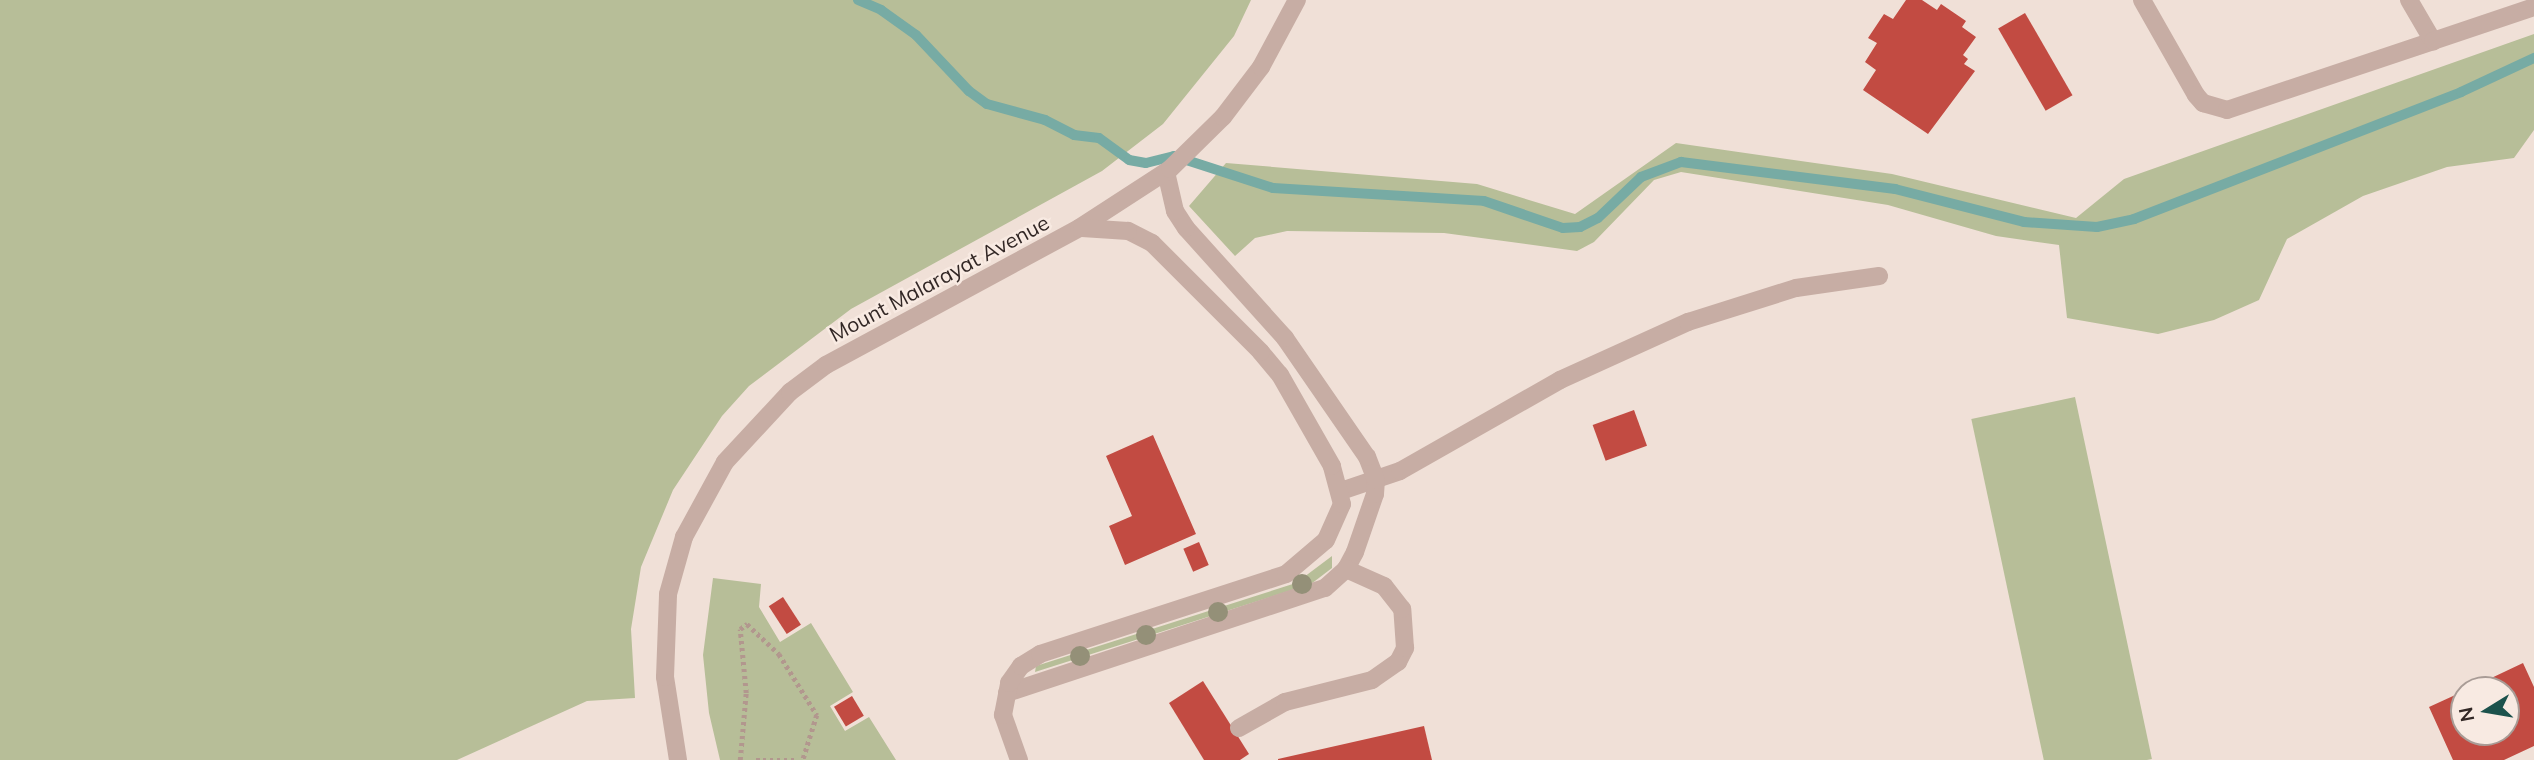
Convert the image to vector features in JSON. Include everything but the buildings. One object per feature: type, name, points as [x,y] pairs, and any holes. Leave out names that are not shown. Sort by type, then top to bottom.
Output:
[{"type":"street","name":"Mount Malarayat Avenue","points":[[678,760],[664,677],[668,594],[684,537],[724,463],[782,400],[826,365],[1079,228],[1168,171],[1195,148],[1261,67],[1297,0]]},
{"type":"street","points":[[2142,0],[2196,95],[2203,103],[2227,110],[2534,7]]},
{"type":"street","points":[[2409,0],[2433,41]]},
{"type":"street","points":[[1007,693],[1325,589],[1346,569],[1376,480],[1367,457],[1284,338],[1186,228],[1175,211],[1168,171]]},
{"type":"street","points":[[1019,760],[1004,727],[1007,693],[1013,674],[1040,654],[1286,573],[1307,559],[1333,529],[1341,491],[1280,375],[1174,260],[1128,231],[1079,228]]},
{"type":"street","points":[[1341,491],[1376,480],[1468,436],[1560,380],[1688,322],[1796,288],[1879,275]]},
{"type":"street","points":[[1239,728],[1285,702],[1372,680],[1398,663],[1405,648],[1402,609],[1384,586],[1346,569]]},
{"type":"path","points":[[740,760],[746,693],[740,629],[747,624],[779,654],[817,715],[803,760]]},
{"type":"path","points":[[756,760],[796,760]]},
{"type":"green space","points":[[0,0],[1251,0],[1234,36],[1163,124],[1102,171],[851,309],[749,386],[722,416],[673,490],[641,567],[631,629],[635,698],[587,701],[457,760],[0,760]]},
{"type":"green space","points":[[2534,34],[2534,130],[2514,158],[2447,167],[2363,196],[2287,239],[2259,300],[2214,320],[2158,334],[2067,318],[2059,245],[1996,236],[1888,205],[1681,172],[1654,180],[1594,242],[1577,251],[1444,233],[1287,231],[1255,238],[1235,256],[1189,206],[1226,163],[1477,184],[1575,214],[1676,143],[1892,174],[2076,218],[2124,179]]},
{"type":"green space","points":[[2075,397],[2152,759],[2044,760],[1971,419]]},
{"type":"green space","points":[[1332,556],[1332,568],[1311,584],[1035,672],[1036,666],[1296,583]]},
{"type":"green space","points":[[713,578],[761,584],[759,607],[780,642],[811,623],[853,692],[830,706],[845,731],[869,717],[896,760],[720,760],[709,713],[703,655]]},
{"type":"waterway","points":[[858,0],[881,10],[916,35],[969,91],[987,104],[1045,120],[1074,135],[1099,138],[1129,160],[1146,163],[1174,156],[1273,188],[1484,201],[1563,228],[1580,227],[1598,218],[1641,177],[1681,162],[1895,189],[2024,222],[2097,227],[2134,219],[2461,92],[2534,58]]}]
